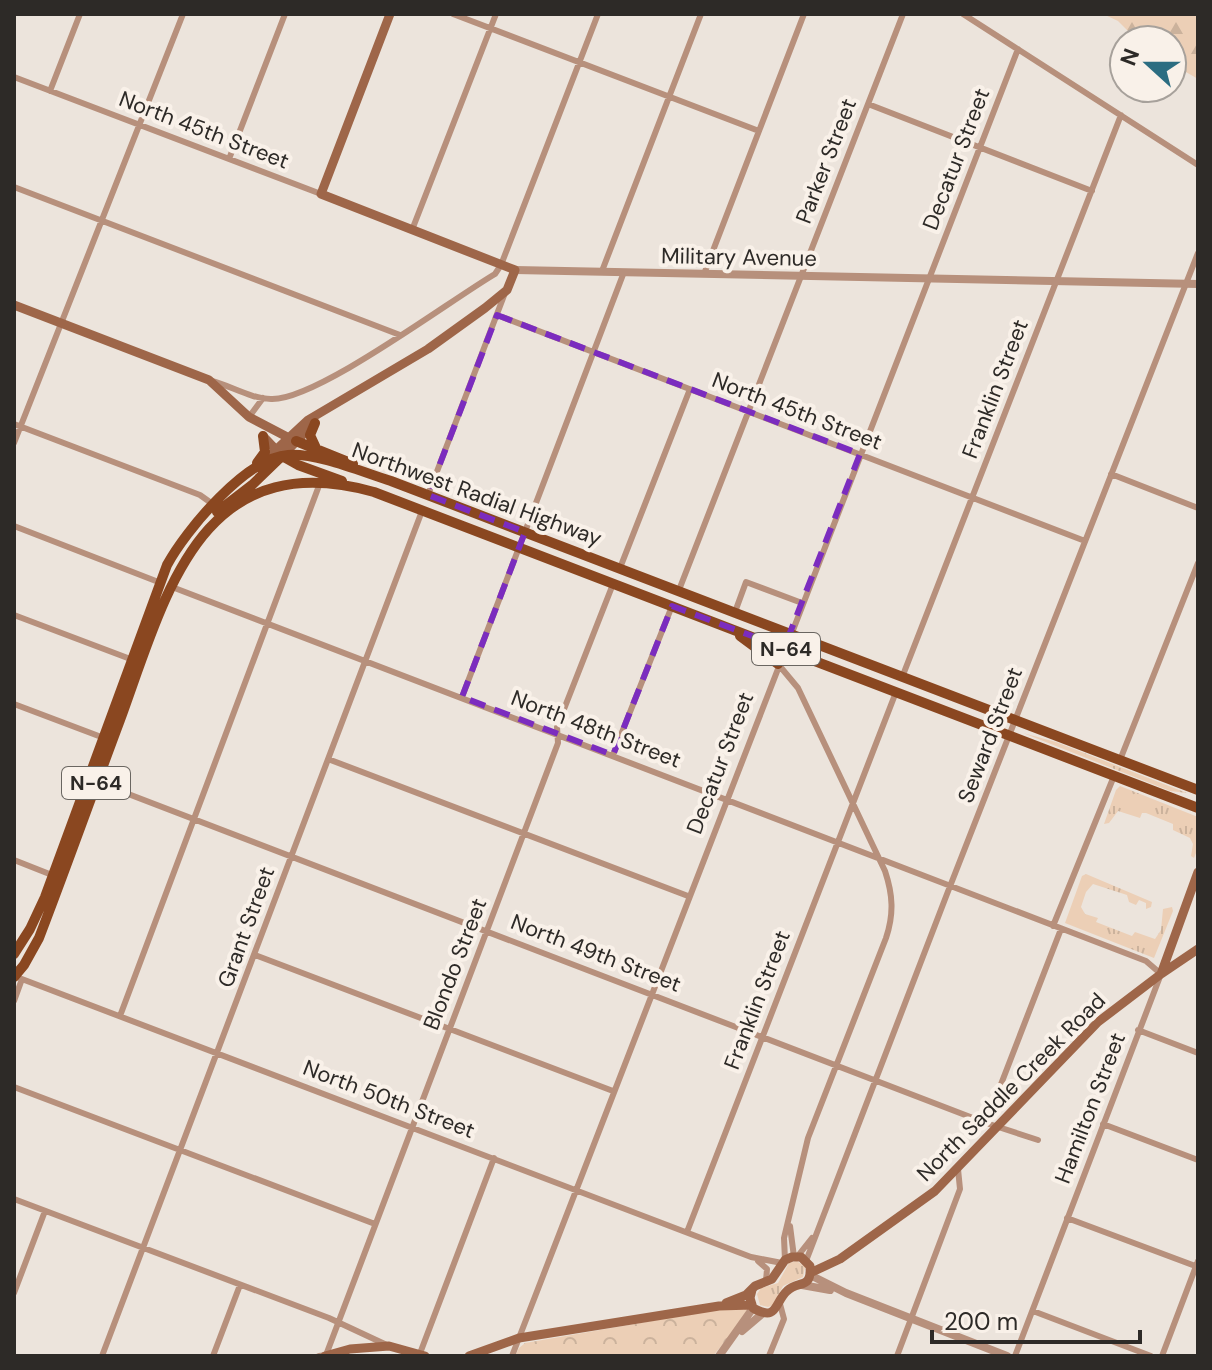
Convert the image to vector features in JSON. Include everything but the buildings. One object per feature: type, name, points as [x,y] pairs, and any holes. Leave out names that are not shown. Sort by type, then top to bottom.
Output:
[{"type":"main road","points":[[321,194],[390,14]]},
{"type":"main road","name":"North 45th Street","points":[[321,194],[515,270]]},
{"type":"main road","points":[[193,545],[208,520],[252,485],[308,420],[428,349],[507,290],[515,270]]},
{"type":"main road","points":[[14,305],[209,380],[249,417],[279,453],[312,471],[374,492]]},
{"type":"main road","points":[[292,439],[329,409]]},
{"type":"main road","points":[[249,417],[391,481]]},
{"type":"main road","points":[[315,423],[310,439],[317,449]]},
{"type":"main road","points":[[256,466],[265,452],[263,436]]},
{"type":"main road","name":"Northwest Radial Highway","points":[[16,977],[39,938],[181,542],[214,505],[256,466],[279,453],[304,456],[391,481],[1198,790]]},
{"type":"main road","name":"Northwest Radial Highway","points":[[14,954],[34,921],[165,584],[193,545],[221,516],[243,502],[281,487],[320,483],[374,492],[1198,808]]},
{"type":"main road","points":[[721,625],[778,664]]},
{"type":"main road","name":"Hamilton Street","points":[[1161,974],[1198,872]]},
{"type":"main road","name":"North Saddle Creek Road","points":[[799,1264],[833,1258],[850,1251],[935,1191],[1087,1032],[1198,949]]},
{"type":"main road","points":[[469,1356],[519,1338],[719,1306],[752,1306],[766,1312],[780,1304],[789,1289],[802,1285],[799,1264],[719,1306]]},
{"type":"main road","points":[[752,1290],[752,1306]]},
{"type":"main road","points":[[323,1356],[389,1346],[421,1355]]},
{"type":"street","points":[[50,91],[80,14]]},
{"type":"street","points":[[14,443],[17,425],[183,14]]},
{"type":"street","points":[[229,159],[285,14]]},
{"type":"street","points":[[453,14],[759,131]]},
{"type":"street","points":[[412,230],[496,14]]},
{"type":"street","points":[[209,380],[263,398],[284,398],[306,392],[495,274],[598,14]]},
{"type":"street","points":[[602,271],[701,14]]},
{"type":"street","points":[[704,274],[804,14]]},
{"type":"street","name":"Parker Street","points":[[679,590],[903,14]]},
{"type":"street","points":[[963,14],[1198,165]]},
{"type":"street","name":"Decatur Street","points":[[512,1356],[1018,49]]},
{"type":"street","name":"North 45th Street","points":[[14,77],[321,194]]},
{"type":"street","points":[[868,104],[1092,191]]},
{"type":"street","name":"Franklin Street","points":[[903,675],[1121,115]]},
{"type":"street","points":[[14,187],[400,335]]},
{"type":"street","name":"Seward Street","points":[[799,1264],[816,1231],[1198,253]]},
{"type":"street","name":"Military Avenue","points":[[515,270],[1198,284]]},
{"type":"street","points":[[462,697],[624,272]]},
{"type":"street","points":[[428,495],[507,290]]},
{"type":"street","name":"North 45th Street","points":[[497,315],[1085,541]]},
{"type":"street","points":[[620,568],[690,389]]},
{"type":"street","points":[[249,417],[263,398]]},
{"type":"street","points":[[17,425],[200,495],[214,505]]},
{"type":"street","points":[[1111,474],[1198,508]]},
{"type":"street","points":[[120,1016],[320,483]]},
{"type":"street","name":"Grant Street","points":[[102,1356],[422,511]]},
{"type":"street","name":"North 48th Street","points":[[14,526],[1146,961],[1161,974]]},
{"type":"street","points":[[1120,760],[1198,563]]},
{"type":"street","points":[[735,612],[746,582],[802,603]]},
{"type":"street","name":"Blondo Street","points":[[323,1356],[558,743],[557,727],[613,584]]},
{"type":"street","points":[[613,755],[672,606]]},
{"type":"street","points":[[14,615],[133,660]]},
{"type":"street","points":[[778,664],[798,688],[878,857],[891,892],[891,924],[804,1153],[790,1223],[799,1264]]},
{"type":"street","name":"Franklin Street","points":[[687,1232],[896,692]]},
{"type":"street","points":[[14,704],[104,738]]},
{"type":"street","points":[[328,759],[688,896]]},
{"type":"street","points":[[1053,926],[1114,776]]},
{"type":"street","name":"North 49th Street","points":[[97,782],[986,1123],[1038,1140]]},
{"type":"street","points":[[14,860],[52,875]]},
{"type":"street","points":[[986,1123],[1061,929]]},
{"type":"street","points":[[255,955],[613,1091]]},
{"type":"street","name":"Hamilton Street","points":[[1015,1356],[1161,974]]},
{"type":"street","points":[[14,1001],[16,977]]},
{"type":"street","name":"North 50th Street","points":[[16,977],[751,1257],[799,1264],[846,1293],[1007,1356]]},
{"type":"street","points":[[1138,1030],[1198,1053]]},
{"type":"street","points":[[14,1087],[375,1224]]},
{"type":"street","points":[[1103,1124],[1198,1160]]},
{"type":"street","points":[[421,1355],[494,1158]]},
{"type":"street","points":[[897,1356],[960,1189],[958,1169]]},
{"type":"street","points":[[14,1199],[337,1322],[389,1346]]},
{"type":"street","points":[[14,1293],[45,1211]]},
{"type":"street","points":[[1067,1218],[1197,1265],[1162,1356]]},
{"type":"street","points":[[751,1257],[767,1269],[766,1281]]},
{"type":"street","points":[[213,1356],[240,1285]]},
{"type":"street","name":"North 50th Street","points":[[802,1285],[846,1293]]},
{"type":"street","points":[[769,1356],[784,1315],[780,1304]]},
{"type":"street","points":[[733,1340],[752,1306]]},
{"type":"street","points":[[1033,1311],[1151,1356]]},
{"type":"street","points":[[719,1356],[766,1312],[778,1317],[780,1326]]},
{"type":"highlighted area","points":[[497,315],[860,454],[784,648],[672,606],[613,755],[462,697],[525,532],[428,495]]},
{"type":"green space","points":[[1103,14],[1198,14],[1198,79],[1188,73],[1188,24],[1121,24]]},
{"type":"green space","points":[[1023,733],[1056,742],[1187,793],[1170,791]]},
{"type":"green space","points":[[1120,786],[1198,817],[1198,848],[1194,858],[1191,856],[1193,844],[1190,838],[1173,830],[1173,824],[1146,813],[1142,813],[1140,818],[1118,811],[1109,823],[1104,824]]},
{"type":"green space","points":[[1086,874],[1152,902],[1151,907],[1146,909],[1146,903],[1139,900],[1136,905],[1129,902],[1127,895],[1093,884],[1086,892],[1081,907],[1085,914],[1098,918],[1096,922],[1132,936],[1135,932],[1155,939],[1161,930],[1163,909],[1172,907],[1154,958],[1065,923],[1082,876]]},
{"type":"green space","points":[[797,1261],[805,1267],[803,1277],[783,1286],[773,1305],[760,1305],[757,1294],[761,1288],[778,1283],[789,1263]]},
{"type":"green space","points":[[746,1306],[749,1312],[713,1356],[515,1356],[525,1343]]}]
